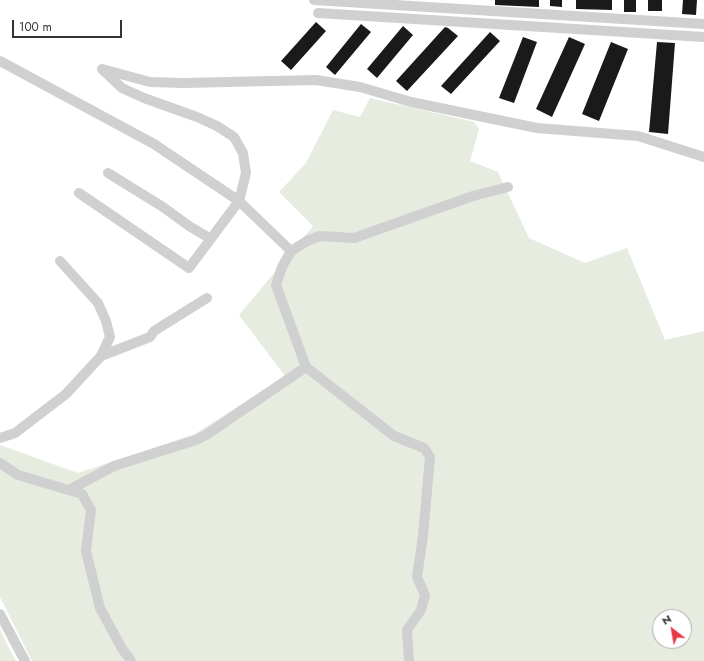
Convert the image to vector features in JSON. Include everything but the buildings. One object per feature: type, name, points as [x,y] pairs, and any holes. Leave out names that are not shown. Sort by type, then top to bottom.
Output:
[{"type":"street","points":[[314,0],[704,24]]},
{"type":"street","points":[[318,13],[704,37]]},
{"type":"street","points":[[0,61],[154,144],[239,201],[291,251]]},
{"type":"street","points":[[79,193],[189,268],[239,201],[246,173],[243,153],[234,137],[217,126],[197,117],[144,98],[122,88],[102,69],[150,82],[183,83],[316,80],[360,87],[411,102],[537,128],[638,136],[704,156]]},
{"type":"street","points":[[108,173],[211,239]]},
{"type":"street","points":[[409,661],[407,630],[421,610],[425,595],[417,577],[423,536],[430,457],[424,448],[394,436],[306,367],[276,285],[282,267],[291,251],[307,241],[320,236],[354,238],[473,196],[508,187]]},
{"type":"street","points":[[0,438],[15,433],[66,394],[101,356],[110,337],[106,320],[98,303],[60,262]]},
{"type":"street","points":[[101,356],[150,337],[154,331],[207,298]]},
{"type":"street","points":[[69,490],[114,466],[196,440],[206,435],[306,367]]},
{"type":"street","points":[[0,463],[18,475],[82,494],[90,510],[86,551],[100,608],[121,647],[131,661]]},
{"type":"street","points":[[0,614],[24,661]]},
{"type":"shaded area","points":[[370,98],[474,122],[479,129],[470,161],[498,172],[529,238],[585,263],[627,248],[665,340],[704,331],[704,661],[32,661],[0,597],[0,445],[78,473],[195,434],[285,376],[239,315],[313,226],[279,192],[306,163],[333,110],[360,117]]},
{"type":"shaded area","points":[[0,629],[10,650],[16,661],[0,661]]}]
